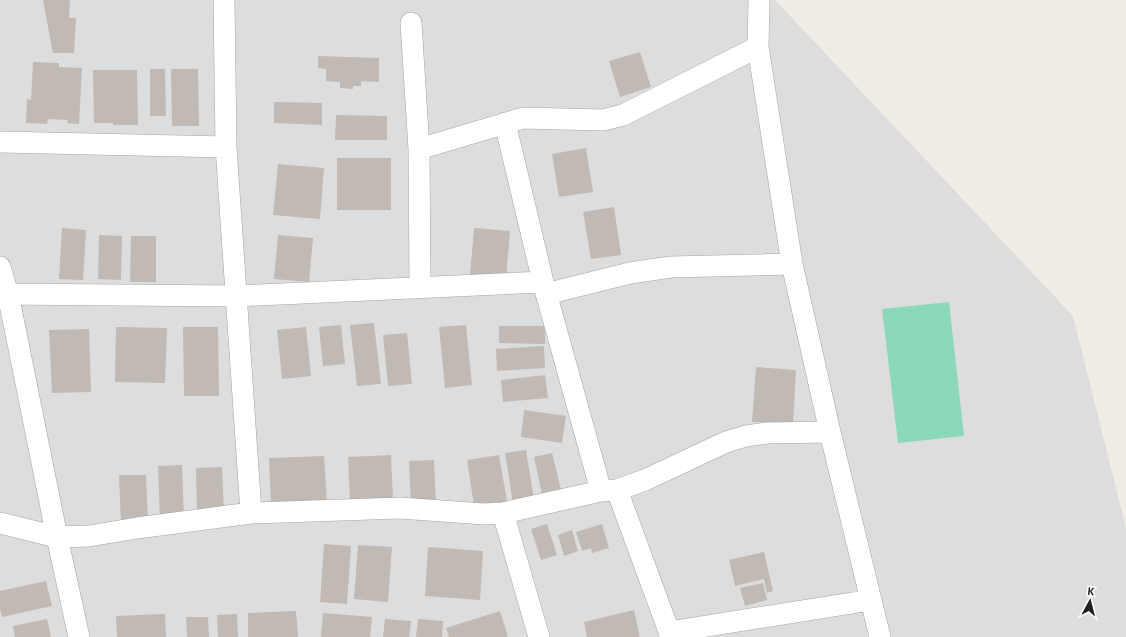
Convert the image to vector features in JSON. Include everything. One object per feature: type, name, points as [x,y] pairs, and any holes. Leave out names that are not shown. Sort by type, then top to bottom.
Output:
[{"type":"street","points":[[224,0],[226,147],[251,513]]},
{"type":"street","points":[[760,0],[758,47],[792,264],[830,432],[880,637]]},
{"type":"street","points":[[411,23],[419,150],[420,288]]},
{"type":"street","points":[[419,150],[523,118],[603,120],[622,115],[758,47]]},
{"type":"street","points":[[504,123],[544,288],[609,491],[670,634],[871,600]]},
{"type":"street","points":[[0,142],[226,147]]},
{"type":"street","points":[[4,294],[236,296],[420,288],[544,288],[671,267],[792,264]]},
{"type":"street","points":[[0,267],[4,294],[79,637]]},
{"type":"street","points":[[0,523],[56,537],[89,536],[251,513],[400,508],[484,514],[503,513],[609,491],[645,480],[726,442],[746,436],[767,433],[830,432]]},
{"type":"street","points":[[503,513],[539,637]]},
{"type":"shaded area","points":[[0,0],[775,0],[1073,316],[1126,528],[1126,637],[0,637]]},
{"type":"green space","points":[[949,302],[964,436],[898,443],[882,309]]},
{"type":"building","points":[[43,0],[70,0],[69,18],[76,18],[74,53],[53,53]]},
{"type":"building","points":[[640,52],[651,87],[620,97],[609,61]]},
{"type":"building","points":[[318,56],[379,58],[379,82],[361,81],[361,86],[353,86],[353,89],[340,88],[340,82],[326,81],[326,69],[318,68]]},
{"type":"building","points":[[33,62],[59,63],[59,67],[82,68],[79,124],[67,123],[68,120],[48,119],[47,124],[26,123],[27,99],[31,100]]},
{"type":"building","points":[[150,69],[165,69],[166,116],[150,116]]},
{"type":"building","points":[[171,69],[198,69],[199,126],[172,126]]},
{"type":"building","points":[[93,70],[137,70],[138,125],[94,123]]},
{"type":"building","points":[[274,102],[322,103],[322,125],[274,123]]},
{"type":"building","points":[[336,115],[387,116],[387,140],[335,140]]},
{"type":"building","points":[[586,148],[593,192],[559,197],[552,154]]},
{"type":"building","points":[[337,158],[391,158],[391,210],[337,210]]},
{"type":"building","points":[[278,164],[324,168],[320,219],[273,215]]},
{"type":"building","points":[[614,207],[621,255],[591,259],[583,212]]},
{"type":"building","points":[[62,228],[86,230],[83,280],[59,279]]},
{"type":"building","points":[[474,228],[510,231],[506,279],[470,276]]},
{"type":"building","points":[[99,235],[122,236],[121,280],[98,279]]},
{"type":"building","points":[[278,235],[313,238],[309,282],[274,279]]},
{"type":"building","points":[[131,236],[156,236],[156,282],[130,282]]},
{"type":"building","points":[[374,323],[381,384],[357,386],[350,325]]},
{"type":"building","points":[[341,325],[345,364],[323,366],[319,327]]},
{"type":"building","points":[[466,325],[472,385],[445,388],[439,327]]},
{"type":"building","points":[[499,326],[545,326],[545,344],[499,343]]},
{"type":"building","points":[[116,327],[167,328],[165,383],[115,382]]},
{"type":"building","points":[[183,327],[218,327],[219,396],[184,396]]},
{"type":"building","points":[[306,327],[311,376],[282,379],[277,330]]},
{"type":"building","points":[[89,329],[91,392],[52,393],[49,330]]},
{"type":"building","points":[[407,333],[412,384],[388,386],[383,335]]},
{"type":"building","points":[[544,346],[545,368],[497,371],[496,349]]},
{"type":"building","points":[[756,367],[796,370],[793,424],[752,422]]},
{"type":"building","points":[[545,375],[548,398],[503,402],[501,380]]},
{"type":"building","points":[[524,410],[566,416],[562,443],[521,437]]},
{"type":"building","points":[[526,450],[534,500],[513,503],[505,453]]},
{"type":"building","points":[[552,453],[561,490],[542,494],[534,457]]},
{"type":"building","points":[[391,455],[393,500],[350,502],[348,457]]},
{"type":"building","points":[[499,455],[508,507],[475,512],[467,460]]},
{"type":"building","points":[[324,456],[327,503],[271,505],[269,458]]},
{"type":"building","points":[[434,460],[436,504],[411,505],[409,461]]},
{"type":"building","points":[[182,465],[184,517],[160,518],[158,466]]},
{"type":"building","points":[[222,467],[224,512],[197,513],[196,468]]},
{"type":"building","points":[[119,475],[146,475],[148,522],[121,523]]},
{"type":"building","points":[[547,524],[557,555],[541,560],[531,529]]},
{"type":"building","points":[[602,524],[609,548],[592,553],[591,548],[582,551],[576,532]]},
{"type":"building","points":[[572,530],[578,551],[564,556],[558,535]]},
{"type":"building","points":[[324,544],[351,546],[347,604],[320,602]]},
{"type":"building","points":[[358,545],[392,547],[388,602],[354,599]]},
{"type":"building","points":[[428,547],[483,551],[480,600],[425,596]]},
{"type":"building","points":[[764,552],[773,591],[767,593],[764,579],[735,586],[729,560]]},
{"type":"building","points":[[46,581],[52,606],[2,617],[0,609],[0,591]]},
{"type":"building","points":[[763,583],[767,600],[745,606],[740,588]]},
{"type":"building","points":[[634,610],[640,637],[587,637],[584,622]]},
{"type":"building","points":[[296,611],[298,637],[248,637],[248,613]]},
{"type":"building","points":[[500,611],[508,637],[449,637],[446,628]]},
{"type":"building","points":[[323,613],[372,617],[370,637],[321,637]]},
{"type":"building","points":[[165,614],[166,637],[117,637],[116,616]]},
{"type":"building","points":[[237,614],[238,637],[218,637],[217,615]]},
{"type":"building","points":[[186,617],[208,617],[209,637],[187,637]]},
{"type":"building","points":[[47,619],[51,637],[15,637],[13,626]]},
{"type":"building","points":[[385,619],[411,621],[409,637],[383,637]]},
{"type":"building","points":[[418,619],[443,621],[442,637],[416,637]]}]
